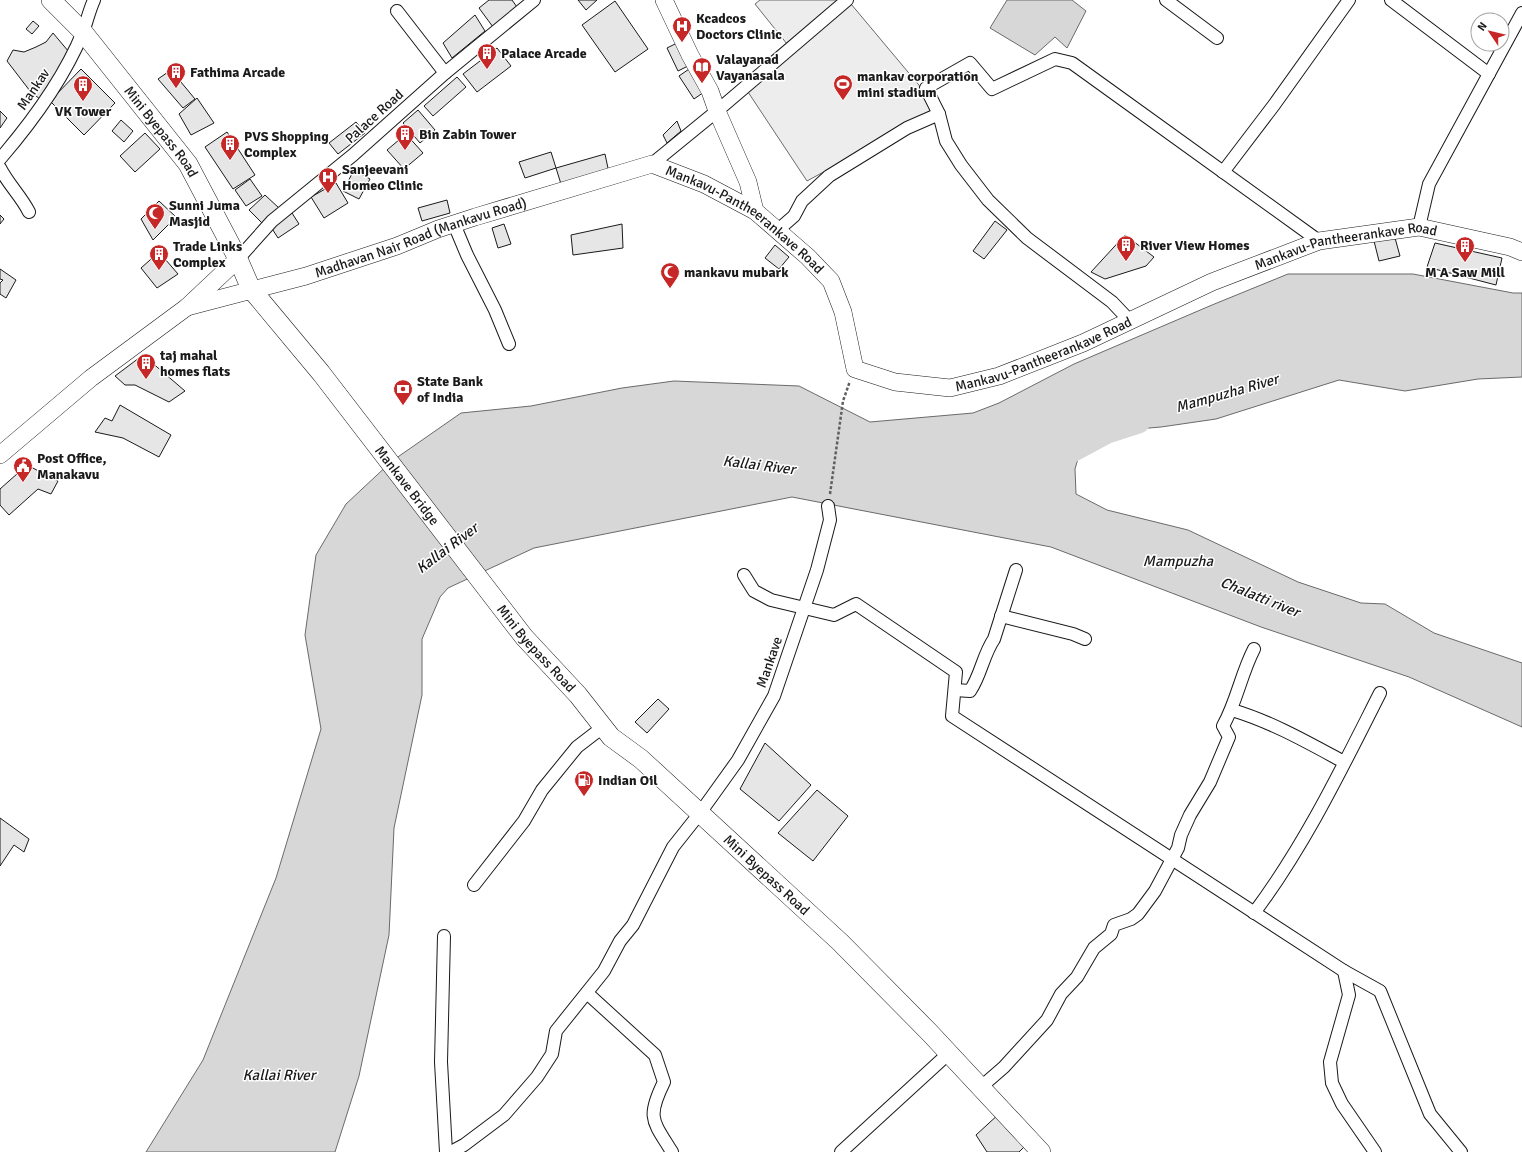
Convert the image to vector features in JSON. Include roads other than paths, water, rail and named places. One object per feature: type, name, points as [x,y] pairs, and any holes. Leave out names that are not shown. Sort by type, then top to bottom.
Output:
[{"type":"main road","name":"Mini Byepass Road","points":[[51,0],[83,32],[188,164],[238,259],[251,289],[321,373]]},
{"type":"main road","points":[[664,0],[690,55],[710,91],[717,111],[748,182],[755,211]]},
{"type":"main road","name":"Madhavan Nair Road (Mankavu Road)","points":[[187,307],[319,272],[397,246],[454,224],[652,164]]},
{"type":"main road","name":"Mankavu-Pantheerankave Road","points":[[652,164],[704,184],[755,211],[808,257],[831,281],[843,312],[855,369],[895,382],[950,388],[999,376],[1083,343],[1212,282],[1319,241],[1419,227],[1510,247],[1522,252]]},
{"type":"main road","name":"Madhavan Nair Road (Mankavu Road)","points":[[0,455],[91,378],[187,307],[238,259]]},
{"type":"main road","name":"Mankave Bridge","points":[[321,373],[493,598]]},
{"type":"main road","name":"Mini Byepass Road","points":[[493,598],[524,637],[578,695],[611,737],[641,759],[840,942],[949,1053],[1041,1152]]},
{"type":"street","name":"Mankav","points":[[0,159],[37,111],[60,76],[83,32],[94,0]]},
{"type":"street","name":"Palace Road","points":[[238,259],[272,221],[353,155],[445,73],[534,0]]},
{"type":"street","points":[[652,164],[717,111],[847,0]]},
{"type":"street","points":[[1166,0],[1217,38]]},
{"type":"street","points":[[1223,172],[1274,105],[1349,0]]},
{"type":"street","points":[[1391,0],[1489,74]]},
{"type":"street","points":[[397,11],[445,73]]},
{"type":"street","points":[[1419,227],[1429,184],[1522,13]]},
{"type":"street","points":[[1130,321],[1112,302],[1027,238],[988,200],[961,165],[946,141],[939,114],[926,88],[970,63],[992,89],[1055,59],[1072,63],[1319,241]]},
{"type":"street","points":[[778,230],[794,216],[802,201],[829,176],[907,128],[939,114]]},
{"type":"street","points":[[0,168],[7,182],[23,201],[29,212]]},
{"type":"street","points":[[454,224],[467,255],[495,310],[509,344]]},
{"type":"street","name":"Mankave","points":[[451,1152],[464,1145],[504,1116],[524,1093],[552,1054],[556,1031],[604,971],[620,942],[633,925],[673,847],[700,813],[738,760],[774,696],[803,607],[809,597],[830,520],[828,506]]},
{"type":"street","points":[[955,690],[970,691],[974,685],[988,647],[994,639],[1016,570]]},
{"type":"street","points":[[744,575],[754,591],[771,600],[834,615],[856,604],[956,672],[952,716],[1344,971],[1380,991],[1430,1114],[1460,1152]]},
{"type":"street","points":[[1001,616],[1074,634],[1085,640]]},
{"type":"street","points":[[981,1087],[1004,1068],[1047,1020],[1061,994],[1084,966],[1094,948],[1111,934],[1114,925],[1131,919],[1138,914],[1155,891],[1178,848],[1180,835],[1190,815],[1210,782],[1229,737],[1223,726],[1232,710],[1240,690],[1241,677],[1254,649]]},
{"type":"street","points":[[1254,913],[1309,829],[1333,788],[1344,762],[1370,716],[1380,693]]},
{"type":"street","points":[[1232,710],[1264,721],[1300,737],[1344,762]]},
{"type":"street","points":[[474,885],[524,821],[542,790],[577,747],[603,727]]},
{"type":"street","points":[[444,936],[441,1062],[446,1152]]},
{"type":"street","points":[[1344,971],[1349,995],[1330,1062],[1332,1083],[1342,1104],[1375,1152]]},
{"type":"street","points":[[587,993],[655,1055],[664,1082],[654,1102],[653,1122],[672,1152]]},
{"type":"street","points":[[841,1152],[949,1053]]},
{"type":"water","points":[[1007,0],[1072,0],[1086,11],[1067,48],[1055,37],[1035,55],[990,28]]},
{"type":"water","name":"Kallai River","points":[[1288,274],[1413,274],[1513,293],[1522,293],[1522,377],[1478,379],[1405,391],[1339,380],[1216,419],[1161,427],[1101,432],[1084,438],[1075,469],[1076,494],[1107,510],[1188,530],[1298,582],[1361,603],[1385,604],[1434,633],[1522,663],[1522,727],[1409,677],[1261,627],[1051,547],[792,497],[534,548],[448,588],[440,597],[422,639],[422,695],[394,828],[389,935],[359,1076],[335,1152],[146,1152],[203,1060],[276,878],[321,729],[305,635],[316,555],[346,504],[392,461],[461,413],[531,406],[622,388],[674,381],[799,386],[870,422],[973,413],[999,403],[1074,364]]},
{"type":"waterway","name":"Mampuzha River","points":[[1053,460],[1107,431],[1138,421]]},
{"type":"place","name":"Kcadcos Doctors Clinic","points":[[682,43]]},
{"type":"place","name":"Palace Arcade","points":[[487,70]]},
{"type":"place","name":"Valayanad Vayanasala","points":[[702,84]]},
{"type":"place","name":"Fathima Arcade","points":[[176,89]]},
{"type":"place","name":"mankav corporation mini stadium","points":[[843,101]]},
{"type":"place","name":"VK Tower","points":[[83,102]]},
{"type":"place","name":"Bin Zabin Tower","points":[[405,151]]},
{"type":"place","name":"PVS Shopping Complex","points":[[230,161]]},
{"type":"place","name":"Sanjeevani Homeo Clinic","points":[[328,194]]},
{"type":"place","name":"Sunni Juma Masjid","points":[[155,230]]},
{"type":"place","name":"River View Homes","points":[[1126,262]]},
{"type":"place","name":"M A Saw Mill","points":[[1465,263]]},
{"type":"place","name":"Trade Links Complex","points":[[159,271]]},
{"type":"place","name":"mankavu mubark","points":[[670,289]]},
{"type":"place","name":"taj mahal homes flats","points":[[146,380]]},
{"type":"place","name":"State Bank of India","points":[[403,406]]},
{"type":"place","name":"Post Office, Manakavu","points":[[23,483]]},
{"type":"place","name":"Indian Oil","points":[[584,797]]},
{"type":"water label","name":"Mampuzha","points":[[1178,561]]},
{"type":"water label","name":"Chalatti river","points":[[1260,597]]}]
